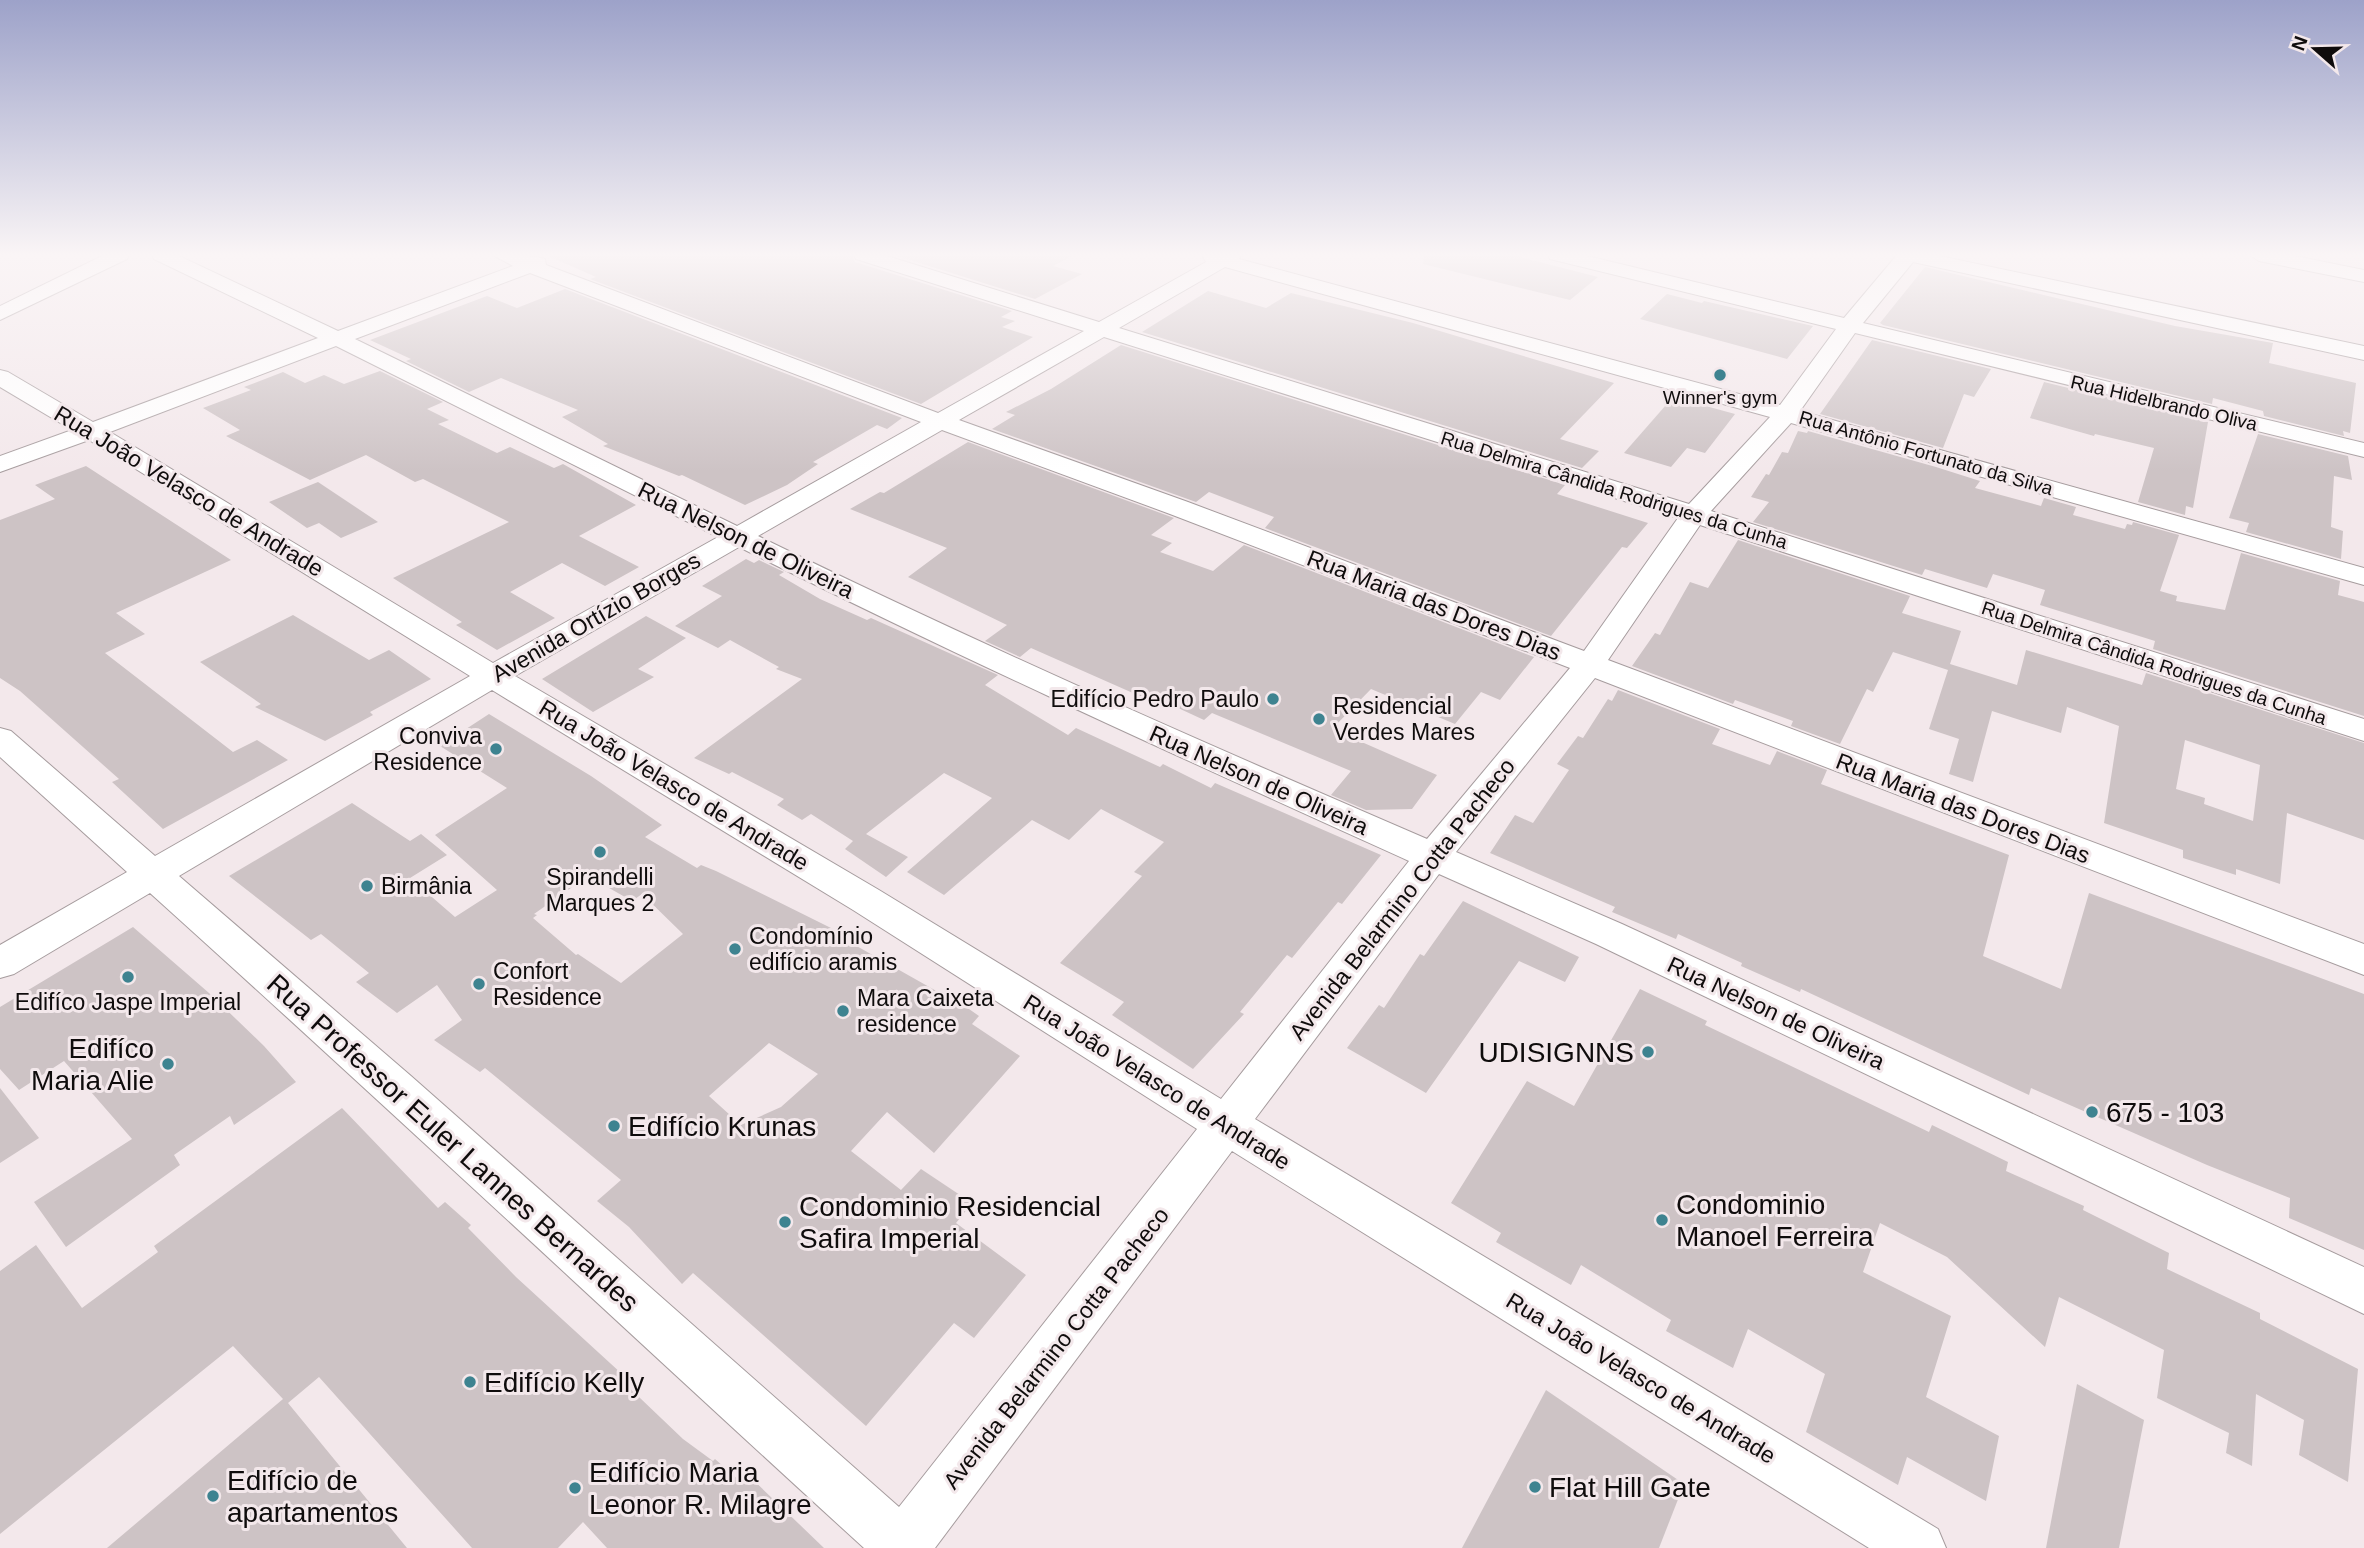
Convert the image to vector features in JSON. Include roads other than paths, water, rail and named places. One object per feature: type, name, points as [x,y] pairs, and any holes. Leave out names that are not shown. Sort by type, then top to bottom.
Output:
[{"type":"street","name":"Rua Nelson de Oliveira","points":[[312,327],[895,614],[1133,724],[1609,934],[2364,1291]]},
{"type":"street","points":[[0,465],[372,327]]},
{"type":"street","name":"Rua Maria das Dores Dias","points":[[689,327],[1178,508],[2364,960]]},
{"type":"street","name":"Rua Delmira Cândida Rodrigues da Cunha","points":[[1091,327],[1694,514],[2364,730]]},
{"type":"street","name":"Avenida Ortízio Borges","points":[[0,963],[493,676],[1105,327]]},
{"type":"street","name":"Rua Antônio Fortunato da Silva","points":[[1473,327],[2364,577]]},
{"type":"street","name":"Avenida Belarmino Cotta Pacheco","points":[[903,1547],[1432,857],[1590,664],[1694,514],[1786,414],[1848,327]]},
{"type":"street","name":"Rua Hidelbrando Oliva","points":[[1854,327],[2364,450]]},
{"type":"street","points":[[2243,327],[2364,353]]},
{"type":"street","name":"Rua João Velasco de Andrade","points":[[0,377],[866,900],[1227,1125],[1919,1548]]},
{"type":"street","name":"Rua Professor Euler Lannes Bernardes","points":[[0,739],[155,873],[903,1547]]},
{"type":"place","name":"Winner's gym","points":[[1720,375]]},
{"type":"place","name":"Edifício Pedro Paulo","points":[[1273,699]]},
{"type":"place","name":"Residencial Verdes Mares","points":[[1319,719]]},
{"type":"place","name":"Conviva Residence","points":[[496,749]]},
{"type":"place","name":"Spirandelli Marques 2","points":[[600,852]]},
{"type":"place","name":"Birmânia","points":[[367,886]]},
{"type":"place","name":"Condomínio edifício aramis","points":[[735,949]]},
{"type":"place","name":"Edifíco Jaspe Imperial","points":[[128,977]]},
{"type":"place","name":"Confort Residence","points":[[479,984]]},
{"type":"place","name":"Mara Caixeta residence","points":[[843,1011]]},
{"type":"place","name":"UDISIGNNS","points":[[1648,1052]]},
{"type":"place","name":"Edifíco Maria Alie","points":[[168,1064]]},
{"type":"place","name":"675 - 103","points":[[2092,1112]]},
{"type":"place","name":"Edifício Krunas","points":[[614,1126]]},
{"type":"place","name":"Condominio Manoel Ferreira","points":[[1662,1220]]},
{"type":"place","name":"Condominio Residencial Safira Imperial","points":[[785,1222]]},
{"type":"place","name":"Edifício Kelly","points":[[470,1382]]},
{"type":"place","name":"Flat Hill Gate","points":[[1535,1487]]},
{"type":"place","name":"Edifício Maria Leonor R. Milagre","points":[[575,1488]]},
{"type":"place","name":"Edifício de apartamentos","points":[[213,1496]]}]
